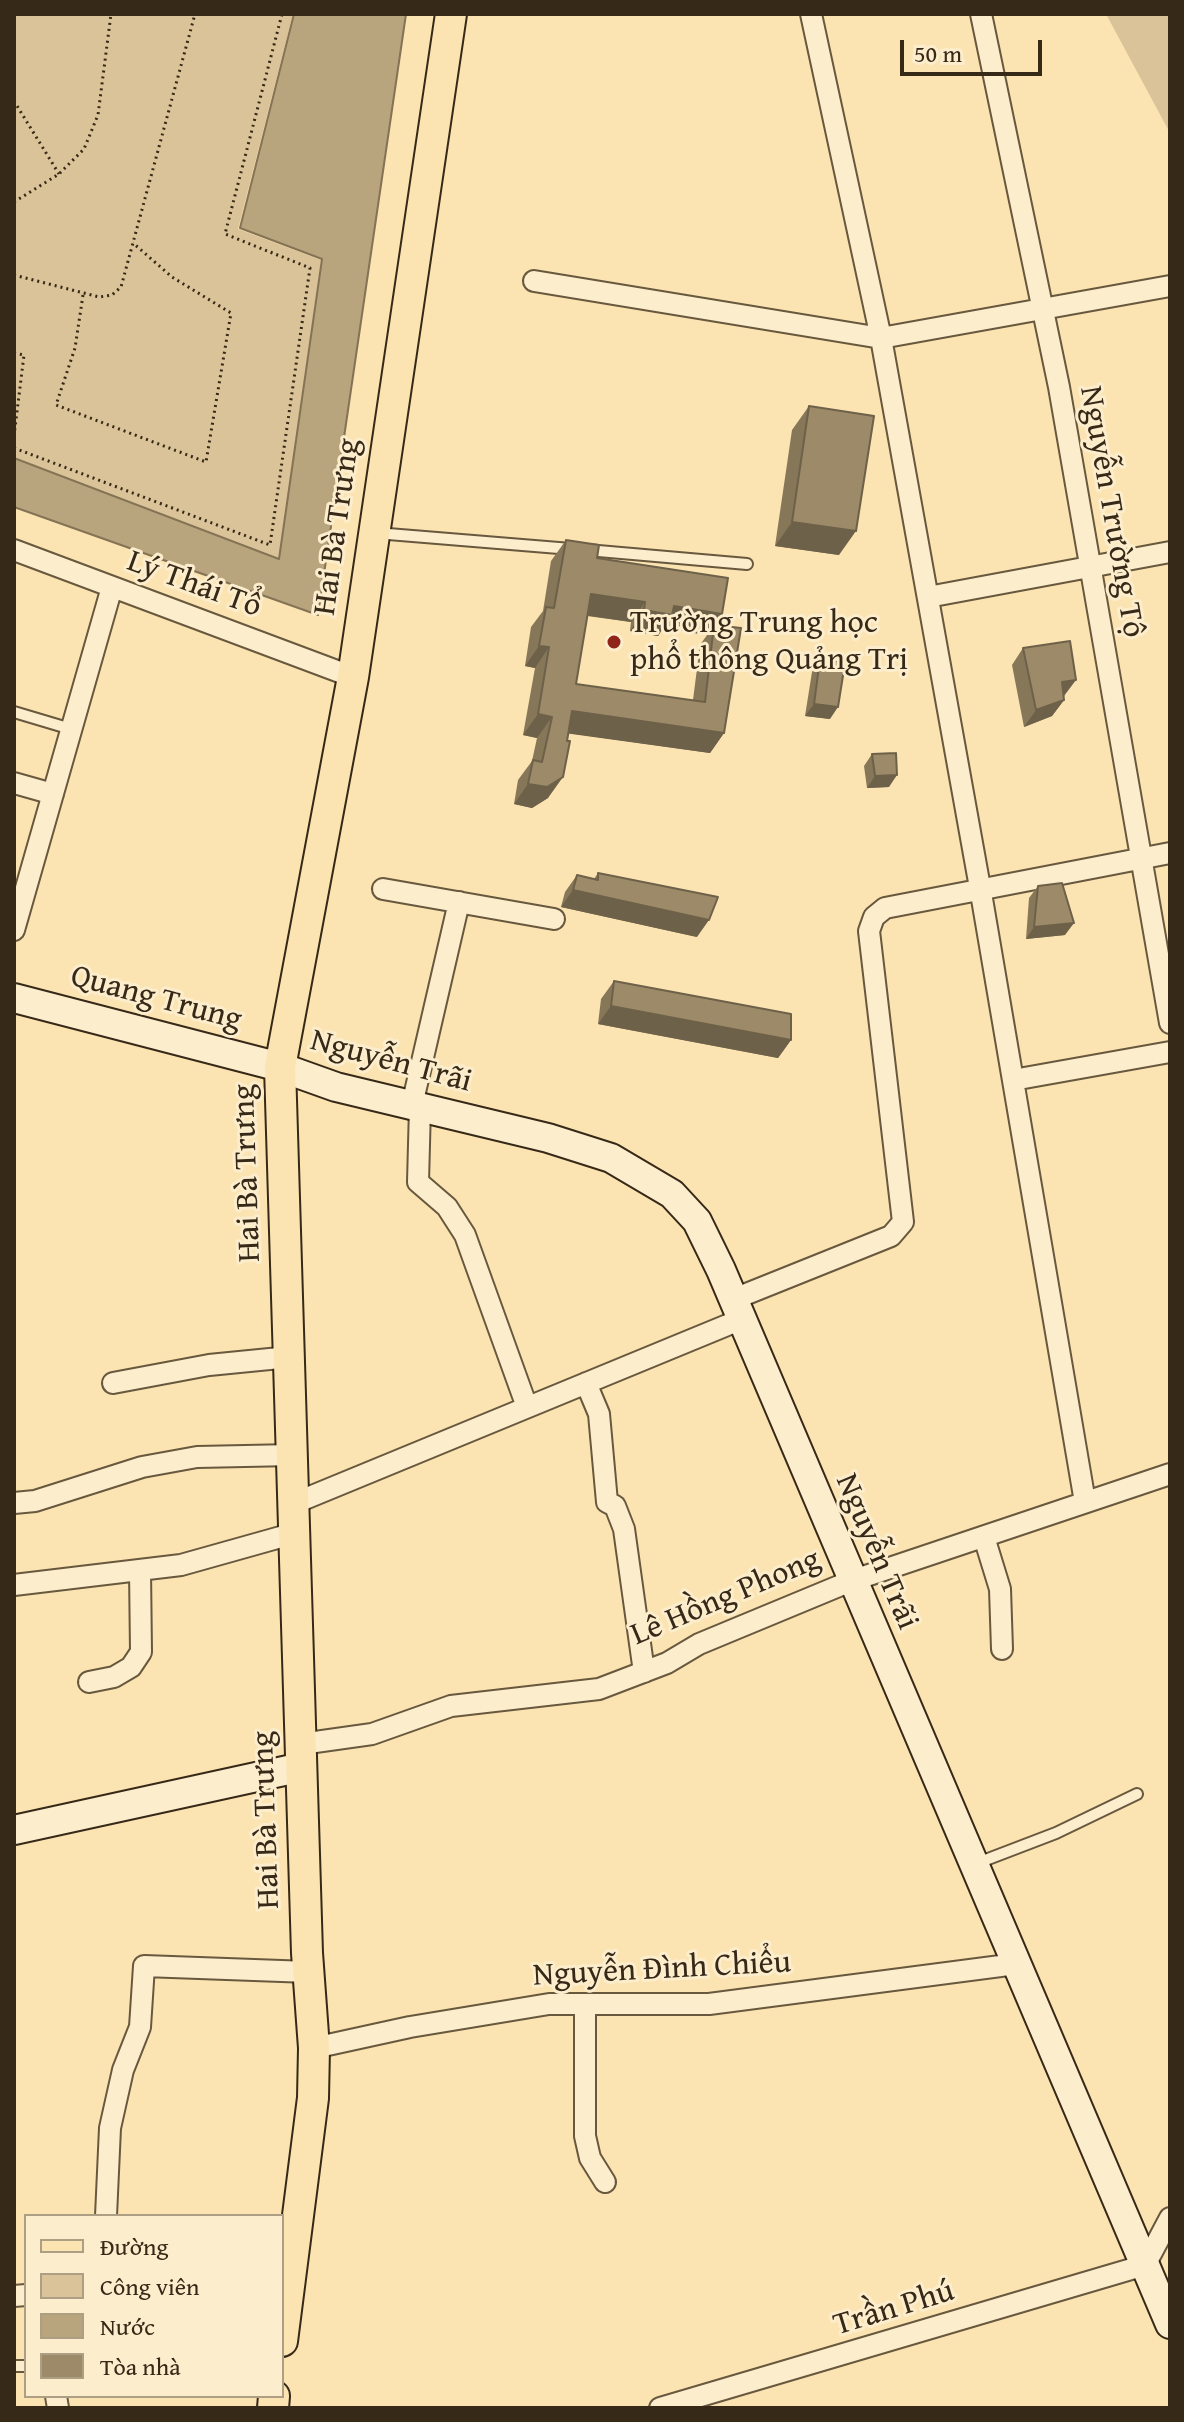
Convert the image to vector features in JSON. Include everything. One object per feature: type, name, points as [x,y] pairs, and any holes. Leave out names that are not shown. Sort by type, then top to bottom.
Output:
[{"type":"main road","name":"Hai Bà Trưng","points":[[284,2312],[313,2098],[314,2048],[280,1067],[353,677],[451,14]]},
{"type":"street","points":[[811,14],[881,338],[981,893],[1085,1502]]},
{"type":"street","name":"Nguyễn Trường Tộ","points":[[981,14],[1059,387],[1170,1023]]},
{"type":"street","points":[[534,281],[881,338],[1170,286]]},
{"type":"street","name":"Lý Thái Tổ","points":[[14,550],[353,677]]},
{"type":"street","points":[[928,597],[1170,552]]},
{"type":"street","points":[[14,930],[112,587]]},
{"type":"street","points":[[14,783],[53,794]]},
{"type":"street","points":[[295,1503],[586,1383],[891,1236],[899,1229],[905,1212],[870,923],[885,908],[981,893],[1170,853]]},
{"type":"street","points":[[383,889],[554,919]]},
{"type":"street","points":[[459,902],[416,1106],[418,1182],[447,1207],[465,1235],[527,1407]]},
{"type":"street","name":"Quang Trung","points":[[14,998],[280,1067]]},
{"type":"street","points":[[1013,1080],[1170,1052]]},
{"type":"street","name":"Nguyễn Trãi","points":[[280,1067],[336,1087],[548,1138],[611,1158],[672,1194],[697,1221],[738,1309],[851,1581],[1170,2324]]},
{"type":"street","points":[[113,1383],[209,1365],[290,1357]]},
{"type":"street","points":[[586,1383],[599,1414],[607,1502],[615,1506],[624,1529],[644,1672]]},
{"type":"street","points":[[14,1503],[35,1501],[142,1467],[197,1457],[293,1455]]},
{"type":"street","name":"Lê Hồng Phong","points":[[14,1830],[302,1756],[451,1706],[599,1689],[851,1581],[1170,1474]]},
{"type":"street","points":[[14,1585],[193,1562],[295,1533]]},
{"type":"street","points":[[984,1537],[1002,1601],[1002,1649]]},
{"type":"street","points":[[89,1682],[114,1677],[131,1667],[141,1652],[140,1570]]},
{"type":"street","name":"Nguyễn Đình Chiểu","points":[[314,2048],[410,2027],[549,2004],[709,2004],[1016,1964]]},
{"type":"street","points":[[106,2214],[110,2128],[123,2070],[140,2027],[144,1966],[309,1972]]},
{"type":"street","points":[[585,2006],[586,2146],[594,2168],[605,2182]]},
{"type":"street","points":[[1145,2265],[1170,2218]]},
{"type":"street","name":"Trần Phú","points":[[660,2408],[1145,2265]]},
{"type":"lane","points":[[374,533],[747,564]]},
{"type":"lane","points":[[14,712],[71,729]]},
{"type":"lane","points":[[973,1864],[1056,1833],[1137,1794]]},
{"type":"path","points":[[14,202],[59,174],[84,149],[98,115],[111,14]]},
{"type":"path","points":[[14,275],[83,295],[112,295],[121,287],[195,14]]},
{"type":"path","points":[[14,448],[270,545],[310,268],[225,234],[282,14]]},
{"type":"path","points":[[14,101],[59,174]]},
{"type":"path","points":[[83,295],[75,348],[56,405],[206,462],[231,313],[172,277],[133,243]]},
{"type":"path","points":[[14,353],[24,355],[14,436]]},
{"type":"green space","points":[[14,14],[293,14],[238,229],[321,260],[279,558],[14,457]]},
{"type":"green space","points":[[1106,14],[1170,14],[1170,133]]},
{"type":"water","points":[[294,14],[406,14],[318,615],[14,507],[14,458],[279,559],[322,259],[240,228]]},
{"type":"building","points":[[809,406],[874,416],[856,531],[792,522]]},
{"type":"building","points":[[566,540],[599,545],[597,558],[728,578],[722,614],[674,606],[672,615],[644,610],[645,602],[591,594],[576,684],[705,702],[714,625],[741,628],[724,733],[572,711],[563,777],[547,787],[528,784],[533,760],[542,762],[552,717],[538,714],[549,647],[539,646],[546,607],[554,608]]},
{"type":"building","points":[[1070,641],[1076,680],[1062,682],[1064,700],[1036,710],[1023,648]]},
{"type":"building","points":[[820,659],[845,663],[838,707],[814,704]]},
{"type":"building","points":[[896,753],[897,775],[875,776],[872,754]]},
{"type":"building","points":[[598,873],[718,897],[709,920],[573,890],[577,875],[598,880]]},
{"type":"building","points":[[1062,883],[1074,923],[1034,927],[1038,886]]},
{"type":"building","points":[[614,981],[791,1014],[791,1040],[611,1006]]},
{"type":"place","name":"Trường Trung học phổ thông Quảng Trị","points":[[614,642]]}]
